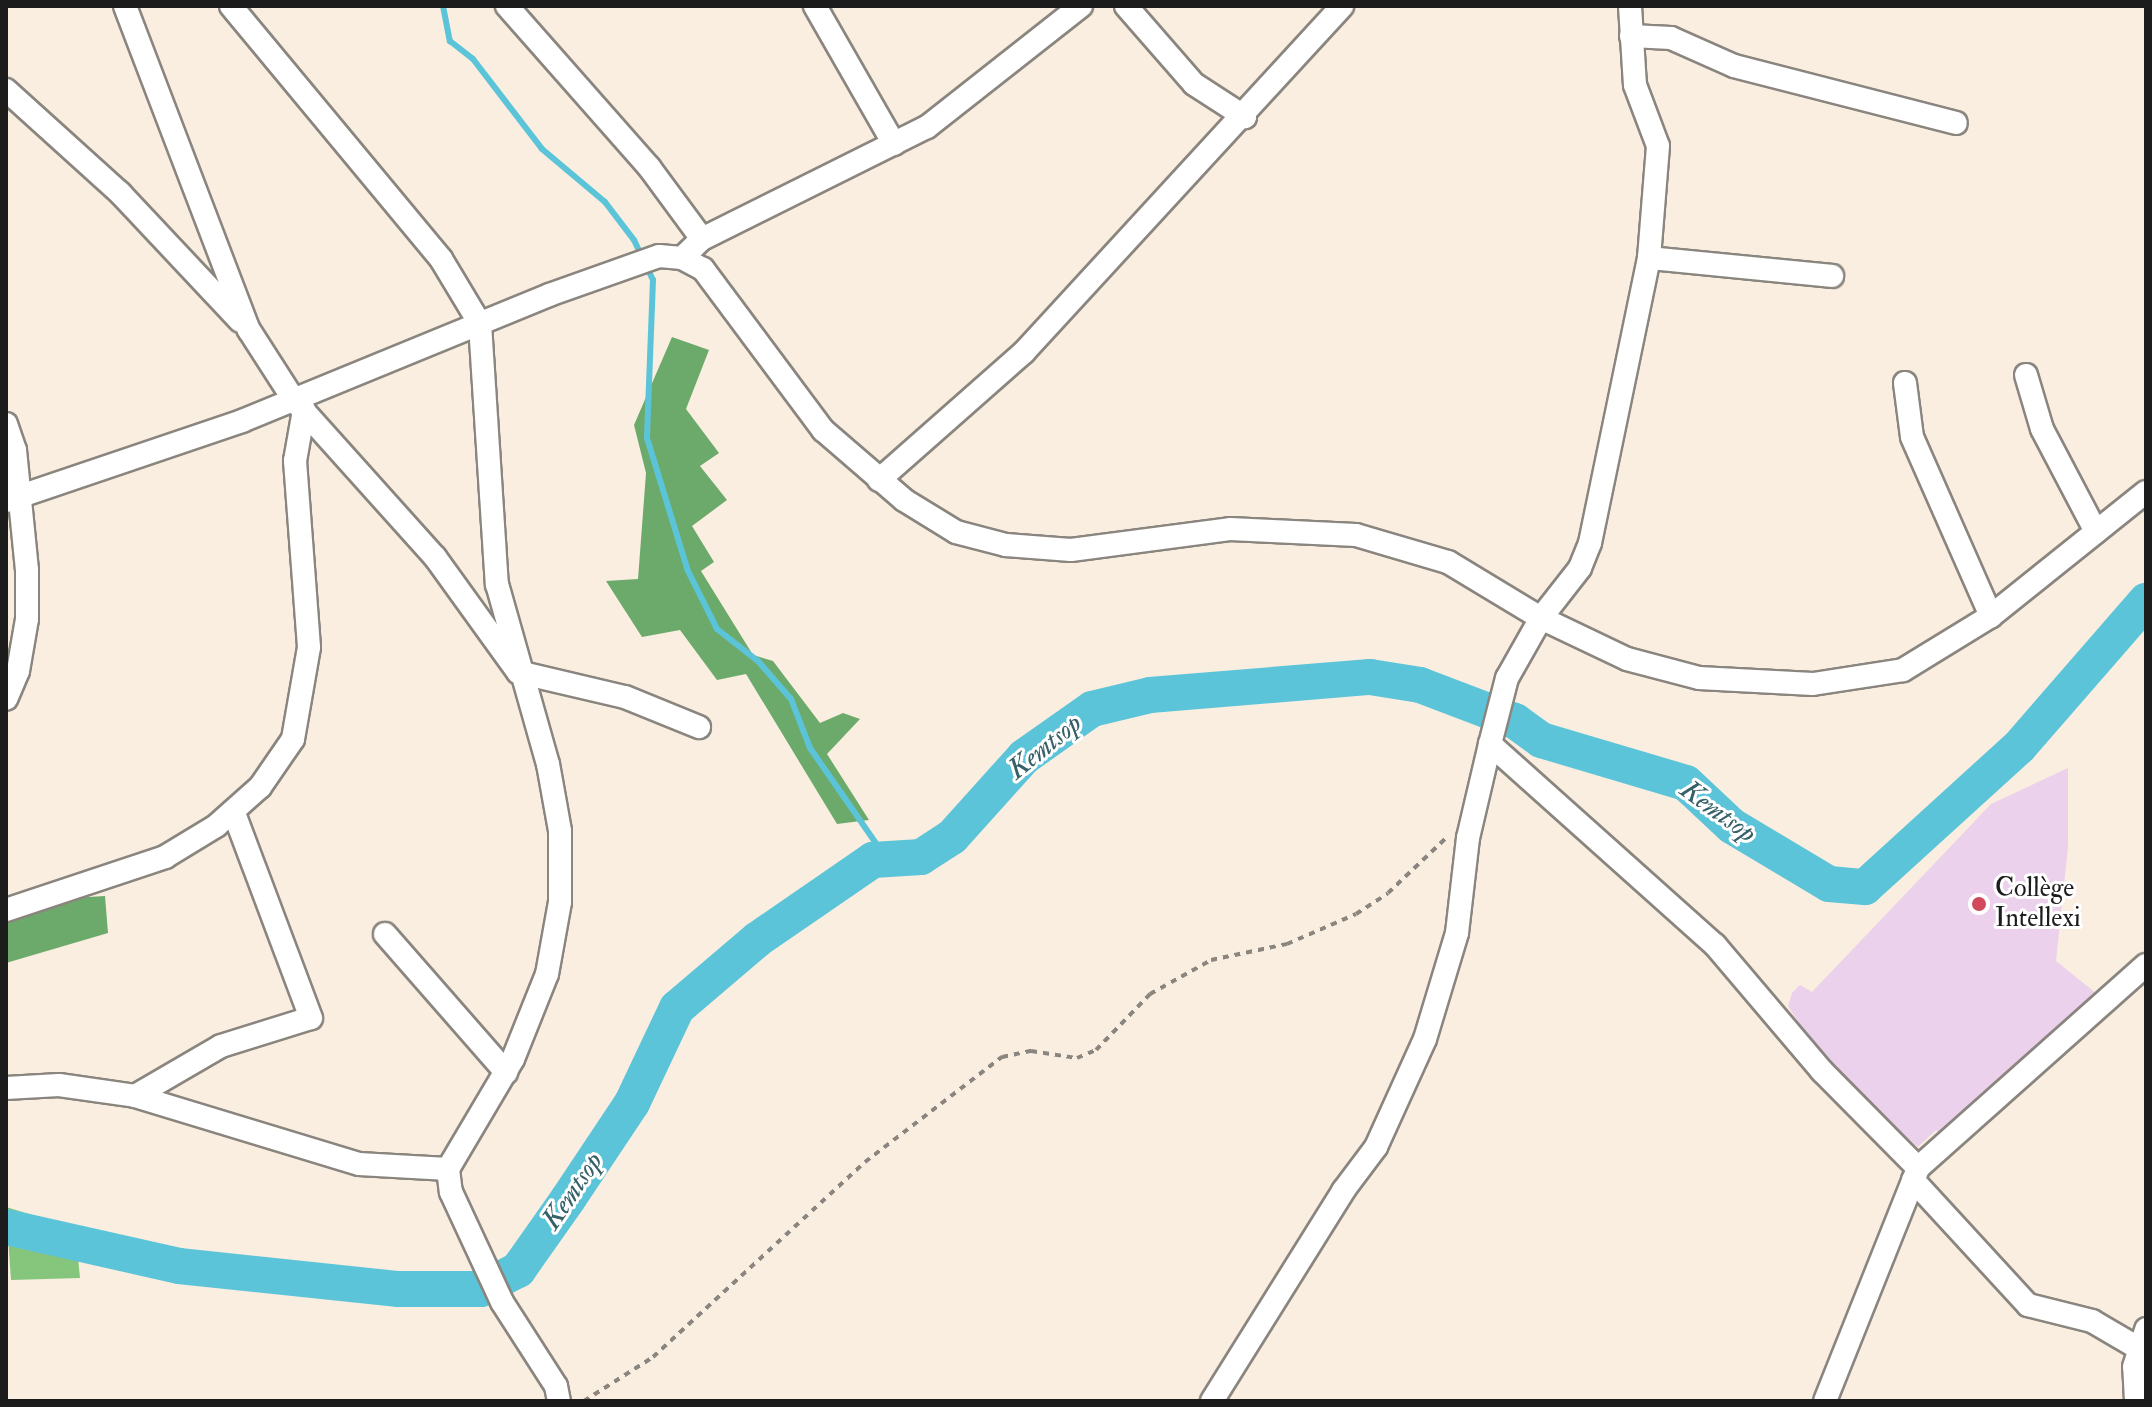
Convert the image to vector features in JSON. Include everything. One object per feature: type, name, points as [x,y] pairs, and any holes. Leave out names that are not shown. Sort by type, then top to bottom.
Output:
[{"type":"street","points":[[125,6],[249,330]]},
{"type":"street","points":[[231,6],[441,259],[480,324],[497,584],[518,672],[551,777],[560,831],[560,902],[547,974],[506,1072],[448,1169],[451,1192],[502,1302],[556,1386],[559,1401]]},
{"type":"street","points":[[507,6],[649,167],[702,239]]},
{"type":"street","points":[[815,6],[894,144]]},
{"type":"street","points":[[682,258],[702,239],[894,144],[958,105],[1081,6]]},
{"type":"street","points":[[1126,6],[1194,84],[1245,117]]},
{"type":"street","points":[[879,480],[1024,352],[1245,117],[1342,6]]},
{"type":"street","points":[[1212,1401],[1343,1191],[1376,1147],[1425,1039],[1457,933],[1468,838],[1503,692],[1541,618],[1580,568],[1590,543],[1649,258],[1658,146],[1635,85],[1630,6]]},
{"type":"street","points":[[1631,36],[1671,38],[1734,66],[1956,123]]},
{"type":"street","points":[[6,90],[120,193],[249,330],[299,405],[435,557],[518,672],[625,697],[699,727]]},
{"type":"street","points":[[12,499],[299,405],[480,324],[659,256],[682,258],[703,269],[719,286],[797,400],[879,480],[956,532],[1006,545],[1071,550],[1230,529],[1356,535],[1448,562],[1541,618],[1669,673],[1813,684],[1903,670],[1991,616],[2146,492]]},
{"type":"street","points":[[1649,258],[1832,276]]},
{"type":"street","points":[[2026,375],[2042,429],[2096,532]]},
{"type":"street","points":[[1905,383],[1912,437],[1991,616]]},
{"type":"street","points":[[6,910],[165,857],[233,811],[260,787],[293,739],[304,696],[309,647],[295,461],[299,405]]},
{"type":"street","points":[[6,424],[15,450],[12,499],[27,619],[18,671],[6,699]]},
{"type":"street","points":[[1491,738],[1715,945],[2028,1305],[2092,1321],[2142,1338],[2136,1401]]},
{"type":"street","points":[[135,1096],[221,1046],[311,1018],[233,811]]},
{"type":"street","points":[[385,934],[506,1072]]},
{"type":"street","points":[[1825,1401],[1915,1174],[2146,965]]},
{"type":"street","points":[[6,1088],[59,1085],[135,1096],[359,1164],[448,1169]]},
{"type":"path","points":[[584,1401],[653,1357],[865,1162],[968,1079],[1018,1051],[1061,1059],[1096,1050],[1150,994],[1211,960],[1287,944],[1356,914],[1388,893],[1452,831]]},
{"type":"shaded area","name":"Collège Intellexi","points":[[2068,768],[2068,847],[2056,961],[2097,994],[1941,1135],[1936,1130],[1918,1147],[1831,1073],[1788,1006],[1792,993],[1800,985],[1812,992],[1991,804]]},
{"type":"green space","points":[[672,337],[709,350],[686,409],[719,453],[700,466],[727,500],[692,526],[714,562],[701,571],[753,655],[773,661],[820,723],[843,713],[860,719],[827,754],[869,820],[837,824],[746,674],[717,680],[680,630],[642,637],[606,581],[638,579],[646,473],[634,425]]},
{"type":"green space","points":[[105,896],[108,933],[6,963],[6,902]]},
{"type":"green space","points":[[6,1207],[75,1228],[80,1278],[11,1280]]},
{"type":"waterway","points":[[443,6],[450,41],[473,59],[542,149],[605,202],[634,240],[653,280],[647,438],[688,571],[717,629],[758,661],[791,699],[810,748],[887,859]]},
{"type":"waterway","name":"Kemtsop","points":[[6,1227],[179,1266],[399,1289],[481,1289],[518,1270],[568,1199],[632,1103],[677,1008],[758,939],[873,860],[921,857],[952,837],[1024,757],[1092,709],[1150,695],[1370,677],[1420,685],[1515,721],[1541,740],[1686,783],[1732,826],[1829,884],[1865,887],[2019,747],[2146,601]]},
{"type":"place","name":"Collège Intellexi","points":[[1979,904]]}]
